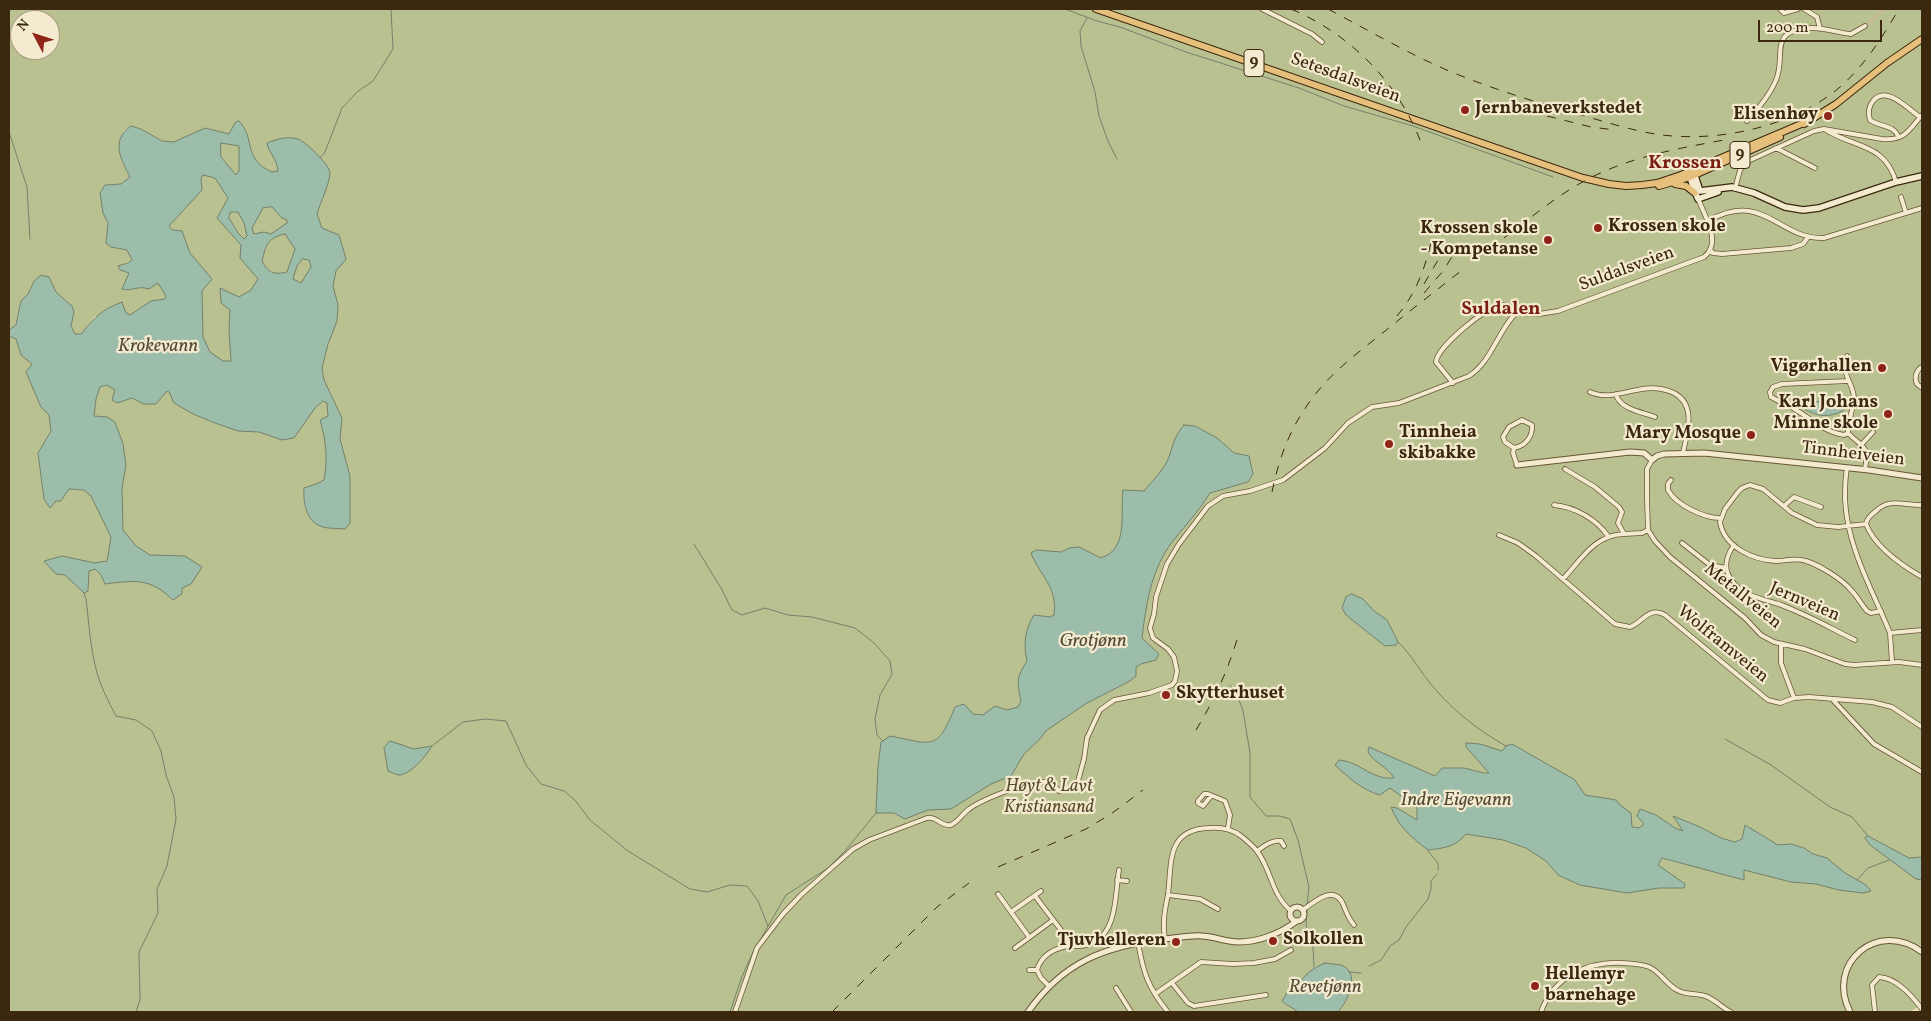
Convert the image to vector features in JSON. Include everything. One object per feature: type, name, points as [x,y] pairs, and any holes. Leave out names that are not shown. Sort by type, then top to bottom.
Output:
[{"type":"highway","name":"Setesdalsveien","points":[[1096,9],[1602,185],[1620,189],[1652,188],[1671,183],[1806,122],[1836,104],[1886,63],[1922,39]]},
{"type":"highway","name":"Setesdalsveien","points":[[1583,178],[1609,184],[1631,186],[1657,183],[1691,174]]},
{"type":"highway","points":[[1671,183],[1684,185],[1699,197]]},
{"type":"main road","points":[[1691,174],[1699,197],[1725,187],[1754,193],[1785,207],[1803,210],[1821,207],[1896,182],[1922,176]]},
{"type":"street","points":[[1262,9],[1312,34],[1322,42]]},
{"type":"street","points":[[1780,9],[1784,13],[1798,9]]},
{"type":"street","points":[[1804,9],[1817,17],[1820,29]]},
{"type":"street","points":[[1747,121],[1767,96],[1776,80],[1779,70],[1780,46],[1784,38],[1800,30],[1820,29],[1851,34],[1865,26]]},
{"type":"street","points":[[1735,189],[1740,170],[1744,164],[1814,131],[1824,129],[1882,139],[1898,138],[1912,130],[1921,116],[1892,97],[1882,96],[1875,99],[1869,110],[1870,120],[1879,125],[1892,128],[1898,138]]},
{"type":"street","points":[[1824,129],[1875,152],[1890,167],[1896,182]]},
{"type":"street","points":[[1776,148],[1815,168]]},
{"type":"street","points":[[1699,197],[1713,238],[1711,251],[1715,254],[1788,249],[1800,245],[1808,236]]},
{"type":"street","points":[[1901,197],[1906,212]]},
{"type":"street","points":[[1707,220],[1734,212],[1752,211],[1808,236],[1821,238],[1835,236],[1922,208]]},
{"type":"street","name":"Suldalsveien","points":[[1519,312],[1539,314],[1558,311],[1663,271],[1701,259],[1711,251]]},
{"type":"street","points":[[735,1012],[758,948],[794,902],[846,853],[869,840],[930,817],[946,825],[952,825],[978,803],[1008,790],[1032,783],[1046,782],[1051,783],[1060,791],[1071,790],[1079,778],[1087,738],[1100,710],[1114,700],[1149,693],[1172,685],[1175,682],[1177,674],[1174,657],[1168,649],[1152,638],[1150,632],[1155,601],[1170,559],[1206,509],[1216,500],[1225,495],[1243,493],[1283,480],[1325,448],[1348,423],[1372,407],[1399,404],[1453,383],[1469,376],[1487,360],[1506,324],[1519,310],[1509,306],[1496,306],[1462,329],[1441,350],[1436,362],[1453,383]]},
{"type":"street","points":[[1847,356],[1845,369],[1847,381],[1854,398],[1848,433]]},
{"type":"street","points":[[1922,367],[1917,372],[1916,380],[1922,388]]},
{"type":"street","points":[[1847,381],[1782,384],[1773,387],[1770,392],[1771,397],[1826,429],[1844,435],[1848,433]]},
{"type":"street","points":[[1590,392],[1599,395],[1616,394],[1652,387],[1669,391],[1680,397],[1689,413],[1683,453]]},
{"type":"street","points":[[1616,394],[1617,400],[1622,405],[1655,418]]},
{"type":"street","points":[[1522,420],[1530,423],[1532,429],[1530,437],[1524,444],[1514,448],[1503,440],[1504,434],[1509,427],[1522,420]]},
{"type":"street","points":[[1862,444],[1873,432]]},
{"type":"street","points":[[1848,433],[1862,444],[1865,453],[1865,469]]},
{"type":"street","points":[[1514,448],[1513,453],[1517,465],[1630,452],[1644,454],[1652,460],[1647,472],[1648,530],[1638,534],[1608,536],[1588,550],[1562,579]]},
{"type":"street","name":"Tinnheiveien","points":[[1652,460],[1664,454],[1728,455],[1865,469],[1922,478]]},
{"type":"street","points":[[1847,468],[1845,488],[1848,527],[1853,546],[1890,633],[1892,662]]},
{"type":"street","points":[[1565,469],[1594,487],[1619,507],[1622,512],[1618,523],[1624,534]]},
{"type":"street","points":[[1671,480],[1668,484],[1668,490],[1677,500],[1702,514],[1720,518]]},
{"type":"street","points":[[1866,524],[1848,527],[1817,525],[1796,516],[1763,489],[1750,485],[1738,492],[1720,518],[1722,533],[1734,546],[1754,557],[1776,561],[1801,559],[1811,563],[1847,585],[1867,611],[1871,613],[1880,611]]},
{"type":"street","points":[[1784,506],[1794,497],[1821,507]]},
{"type":"street","points":[[1866,524],[1869,518],[1886,504],[1894,502],[1922,505]]},
{"type":"street","points":[[1554,505],[1586,516],[1608,536]]},
{"type":"street","points":[[1866,524],[1870,533],[1882,548],[1922,577]]},
{"type":"street","name":"Metallveien","points":[[1648,530],[1654,541],[1670,557],[1737,611],[1761,635],[1781,645],[1781,663],[1794,698]]},
{"type":"street","name":"Wolframveien","points":[[1499,535],[1530,552],[1615,624],[1630,627],[1648,613],[1661,613],[1768,700],[1780,703],[1794,698],[1832,699],[1885,704],[1922,727]]},
{"type":"street","points":[[1682,543],[1710,565],[1726,568],[1729,554],[1734,546]]},
{"type":"street","name":"Jernveien","points":[[1726,568],[1732,582],[1744,592],[1754,597],[1777,603],[1855,640]]},
{"type":"street","points":[[1890,633],[1922,630]]},
{"type":"street","points":[[1781,645],[1805,648],[1845,664],[1892,662],[1922,664]]},
{"type":"street","points":[[1832,699],[1874,744],[1922,772]]},
{"type":"street","points":[[1211,796],[1226,802],[1230,818],[1228,828]]},
{"type":"street","points":[[1165,939],[1163,917],[1168,895],[1171,857],[1178,841],[1186,834],[1194,830],[1206,828],[1228,828],[1239,834],[1257,851],[1278,898],[1297,921]]},
{"type":"street","points":[[1257,851],[1277,840],[1281,841],[1284,846]]},
{"type":"street","points":[[1049,986],[1041,978],[1037,970],[1040,962],[1047,954],[1055,949],[1067,946],[1089,944],[1097,941],[1104,934],[1112,916],[1119,870]]},
{"type":"street","points":[[1117,880],[1126,881]]},
{"type":"street","points":[[1011,912],[1041,891]]},
{"type":"street","points":[[998,894],[1029,937]]},
{"type":"street","points":[[1168,895],[1200,900],[1218,909]]},
{"type":"street","points":[[1303,910],[1324,896],[1334,895],[1341,900],[1348,918],[1354,925]]},
{"type":"street","points":[[1035,896],[1064,934],[1067,946]]},
{"type":"street","points":[[1281,930],[1291,913],[1298,907],[1303,910]]},
{"type":"street","points":[[1028,1012],[1049,986],[1071,967],[1114,947],[1138,942],[1202,936],[1233,942],[1248,942],[1266,938],[1303,918],[1303,910]]},
{"type":"street","points":[[1015,948],[1053,920]]},
{"type":"street","points":[[1850,1012],[1844,995],[1844,979],[1851,961],[1862,949],[1874,943],[1890,940],[1905,942],[1922,952]]},
{"type":"street","points":[[1138,942],[1143,969],[1155,994],[1168,1012]]},
{"type":"street","points":[[1155,994],[1201,962],[1254,963],[1275,959],[1291,950]]},
{"type":"street","points":[[1542,1012],[1551,993],[1568,976],[1591,966],[1614,963],[1648,967],[1679,991],[1707,996],[1731,1012]]},
{"type":"street","points":[[1029,970],[1037,970]]},
{"type":"street","points":[[1875,1012],[1872,985],[1879,978],[1886,979],[1910,994],[1922,1009]]},
{"type":"street","points":[[1172,983],[1188,1003],[1194,1006],[1266,995]]},
{"type":"street","points":[[1116,988],[1131,1012]]},
{"type":"green space","name":"Høyt & Lavt Kristiansand","points":[[9,9],[1922,9],[1922,1004],[1910,1012],[9,1012],[9,336],[16,339],[21,355],[32,364],[29,369],[41,407],[49,415],[51,431],[38,454],[56,501],[61,501],[69,489],[86,491],[102,417],[94,416],[96,399],[100,387],[107,385],[125,312],[95,316],[81,334],[75,334],[71,326],[74,312],[72,306],[56,292],[49,277],[34,281],[28,294],[21,301],[16,325],[9,330]],"holes":[[[131,126],[141,129],[162,142],[130,289],[127,290],[129,273],[120,270],[118,267],[132,260],[127,250],[111,247],[106,243],[108,223],[105,185],[121,184],[130,178],[121,159],[123,132]]]},
{"type":"water","name":"Krokevann","points":[[239,121],[244,128],[253,155],[257,161],[272,172],[278,171],[275,159],[267,143],[278,139],[290,138],[302,141],[322,159],[329,169],[328,182],[317,214],[322,228],[339,235],[346,259],[336,271],[333,286],[338,305],[337,321],[328,344],[322,368],[324,380],[342,418],[340,439],[350,476],[350,523],[345,529],[320,526],[311,520],[305,505],[304,488],[324,480],[326,450],[320,420],[328,416],[327,403],[323,401],[315,408],[294,438],[282,440],[259,432],[238,431],[193,414],[174,403],[167,391],[156,404],[144,404],[132,398],[117,403],[112,400],[115,390],[107,385],[100,387],[94,416],[107,417],[115,422],[123,444],[126,465],[122,488],[123,530],[136,546],[150,555],[185,556],[202,567],[191,584],[182,588],[182,594],[173,600],[157,588],[142,582],[105,584],[101,575],[95,569],[89,571],[88,591],[84,593],[65,575],[56,574],[44,561],[62,556],[95,563],[107,561],[111,537],[91,496],[84,490],[69,489],[61,501],[56,501],[50,508],[44,499],[38,453],[51,431],[49,415],[41,407],[26,372],[32,364],[21,355],[16,339],[9,336],[9,330],[16,325],[21,301],[28,294],[34,281],[41,275],[49,277],[56,292],[72,306],[74,312],[71,326],[75,334],[81,334],[99,315],[122,302],[126,313],[130,315],[151,301],[165,299],[166,296],[158,283],[149,289],[122,289],[129,273],[120,270],[118,266],[132,260],[127,250],[111,247],[106,243],[108,223],[103,213],[100,193],[105,185],[121,184],[130,177],[123,164],[119,150],[121,138],[131,126],[141,129],[162,141],[174,142],[205,128],[229,134],[235,123]],"holes":[[[221,143],[239,146],[239,171],[236,175],[221,157]],[[203,175],[215,178],[228,198],[217,218],[241,245],[240,258],[258,279],[251,290],[239,297],[220,288],[221,303],[230,310],[231,361],[223,361],[210,352],[203,337],[202,291],[212,279],[190,253],[182,231],[172,230],[169,226],[202,190],[201,179]],[[272,207],[282,218],[287,220],[287,223],[271,234],[264,232],[254,234],[252,228],[263,208]],[[231,212],[238,212],[244,223],[247,236],[244,239],[229,218]],[[285,234],[295,249],[287,272],[278,273],[269,271],[262,261],[268,243]],[[303,259],[309,260],[311,267],[301,283],[293,279],[297,266]]]},
{"type":"water","points":[[1843,398],[1847,401],[1843,411],[1832,415],[1818,415],[1803,408],[1804,404]]},
{"type":"water","name":"Grotjønn","points":[[1184,425],[1195,426],[1217,438],[1234,453],[1249,456],[1253,474],[1248,482],[1210,493],[1172,542],[1159,564],[1154,576],[1145,613],[1142,638],[1159,654],[1156,660],[1136,667],[1136,676],[1130,681],[1087,703],[1047,730],[1024,754],[1011,776],[991,784],[951,809],[928,810],[905,819],[894,813],[876,813],[881,742],[890,736],[916,741],[932,741],[943,732],[955,707],[964,704],[973,714],[983,715],[995,706],[1007,710],[1018,707],[1021,701],[1018,680],[1027,661],[1025,643],[1027,631],[1034,615],[1050,617],[1054,615],[1055,605],[1051,589],[1031,553],[1036,550],[1061,552],[1069,548],[1079,547],[1101,558],[1110,553],[1116,547],[1119,539],[1123,490],[1144,491],[1166,464],[1175,439]]},
{"type":"water","points":[[1352,594],[1363,599],[1374,611],[1387,620],[1398,642],[1396,645],[1385,646],[1346,615],[1342,608],[1346,597]]},
{"type":"water","points":[[390,741],[414,749],[432,746],[413,768],[408,772],[398,775],[388,771],[384,748]]},
{"type":"water","name":"Indre Eigevann","points":[[1466,743],[1480,744],[1502,751],[1506,746],[1512,744],[1575,780],[1585,795],[1616,800],[1631,813],[1632,827],[1639,828],[1644,824],[1637,816],[1640,809],[1656,815],[1683,831],[1673,816],[1721,838],[1735,842],[1742,839],[1745,825],[1778,845],[1791,844],[1827,858],[1845,873],[1866,885],[1871,891],[1863,893],[1839,890],[1816,884],[1791,882],[1744,870],[1744,880],[1662,858],[1658,865],[1685,884],[1684,888],[1659,888],[1627,893],[1580,885],[1558,875],[1546,861],[1526,848],[1503,840],[1466,834],[1454,844],[1428,850],[1406,831],[1397,820],[1391,807],[1397,808],[1417,820],[1417,808],[1390,788],[1380,795],[1367,790],[1335,765],[1339,760],[1347,761],[1372,774],[1394,778],[1371,756],[1368,752],[1369,747],[1435,776],[1442,768],[1464,768],[1489,773],[1467,748]]},
{"type":"water","points":[[1868,836],[1909,858],[1922,857],[1922,880],[1916,879],[1870,845],[1865,838]]},
{"type":"water","name":"Revetjønn","points":[[1325,963],[1341,965],[1351,974],[1351,988],[1338,1012],[1298,1012],[1282,1001],[1289,990],[1297,990],[1301,981],[1308,973]]},
{"type":"waterway","points":[[320,158],[325,152],[342,108],[357,92],[373,81],[393,49],[391,9]]},
{"type":"waterway","points":[[1065,9],[1186,52],[1299,88],[1344,106],[1413,126],[1553,177]]},
{"type":"waterway","points":[[1087,18],[1080,31],[1081,46],[1095,92],[1099,116],[1117,159]]},
{"type":"waterway","points":[[9,132],[27,187],[30,239]]},
{"type":"waterway","points":[[694,544],[732,610],[742,615],[765,608],[788,615],[812,617],[855,628],[874,643],[890,661],[892,674],[880,695],[875,719],[877,735],[883,741]]},
{"type":"waterway","points":[[84,593],[94,660],[104,693],[116,716],[136,720],[152,731],[161,751],[166,775],[174,797],[176,819],[167,866],[157,889],[158,913],[139,952],[140,1000],[136,1012]]},
{"type":"waterway","points":[[1398,642],[1434,688],[1458,713],[1506,746]]},
{"type":"waterway","points":[[1230,685],[1237,694],[1243,711],[1250,753],[1250,797],[1266,816],[1280,816],[1290,819],[1298,840],[1309,887],[1307,905]]},
{"type":"waterway","points":[[432,746],[463,722],[485,719],[506,721],[526,765],[541,784],[564,791],[575,800],[590,820],[628,851],[690,889],[707,892],[730,885],[747,886],[758,901],[768,926]]},
{"type":"waterway","points":[[1725,739],[1771,765],[1830,807],[1852,817],[1868,836]]},
{"type":"waterway","points":[[759,942],[786,895],[828,868],[845,851],[876,813]]},
{"type":"waterway","points":[[1428,850],[1437,862],[1438,870]]},
{"type":"waterway","points":[[1857,880],[1868,868],[1889,860]]},
{"type":"waterway","points":[[1369,966],[1381,960],[1390,946],[1399,940],[1406,927],[1428,899],[1431,881],[1437,874]]},
{"type":"waterway","points":[[1307,909],[1306,925],[1313,947],[1314,967]]},
{"type":"waterway","points":[[730,1012],[741,979],[754,950]]},
{"type":"waterway","points":[[1349,972],[1361,973]]},
{"type":"tunnel","points":[[1865,26],[1884,9]]},
{"type":"railway","points":[[1291,9],[1334,33],[1372,65],[1402,103],[1414,125],[1423,148]]},
{"type":"railway","points":[[1328,9],[1418,57],[1480,83],[1543,104],[1629,128],[1662,135],[1684,137],[1730,134],[1753,129],[1775,123],[1816,104],[1834,92],[1863,64],[1899,9]]},
{"type":"railway","points":[[1547,116],[1591,127],[1615,130]]},
{"type":"railway","points":[[1504,238],[1560,196],[1583,181],[1611,168],[1642,158],[1724,140]]},
{"type":"railway","points":[[1397,316],[1415,289],[1427,259],[1432,238]]},
{"type":"railway","points":[[1424,284],[1448,243]]},
{"type":"railway","points":[[1424,293],[1443,271],[1457,249]]},
{"type":"railway","points":[[1272,492],[1277,470],[1289,437],[1313,396],[1340,368],[1466,267]]},
{"type":"railway","points":[[1196,730],[1221,683],[1239,633]]},
{"type":"railway","points":[[998,867],[1086,829],[1111,814],[1143,790]]},
{"type":"railway","points":[[832,1012],[937,907],[969,883]]},
{"type":"place","name":"Jernbaneverkstedet","points":[[1465,110]]},
{"type":"place","name":"Elisenhøy","points":[[1828,116]]},
{"type":"place","name":"Krossen skole","points":[[1598,228]]},
{"type":"place","name":"Krossen skole - Kompetanse","points":[[1548,240]]},
{"type":"place","name":"Vigørhallen","points":[[1882,368]]},
{"type":"place","name":"Karl Johans Minne skole","points":[[1888,414]]},
{"type":"place","name":"Mary Mosque","points":[[1751,435]]},
{"type":"place","name":"Tinnheia skibakke","points":[[1389,444]]},
{"type":"place","name":"Skytterhuset","points":[[1166,695]]},
{"type":"place","name":"Solkollen","points":[[1273,941]]},
{"type":"place","name":"Tjuvhelleren","points":[[1176,942]]},
{"type":"place","name":"Hellemyr barnehage","points":[[1535,986]]},
{"type":"district","name":"Krossen","points":[[1685,165]]},
{"type":"district","name":"Suldalen","points":[[1501,311]]}]
